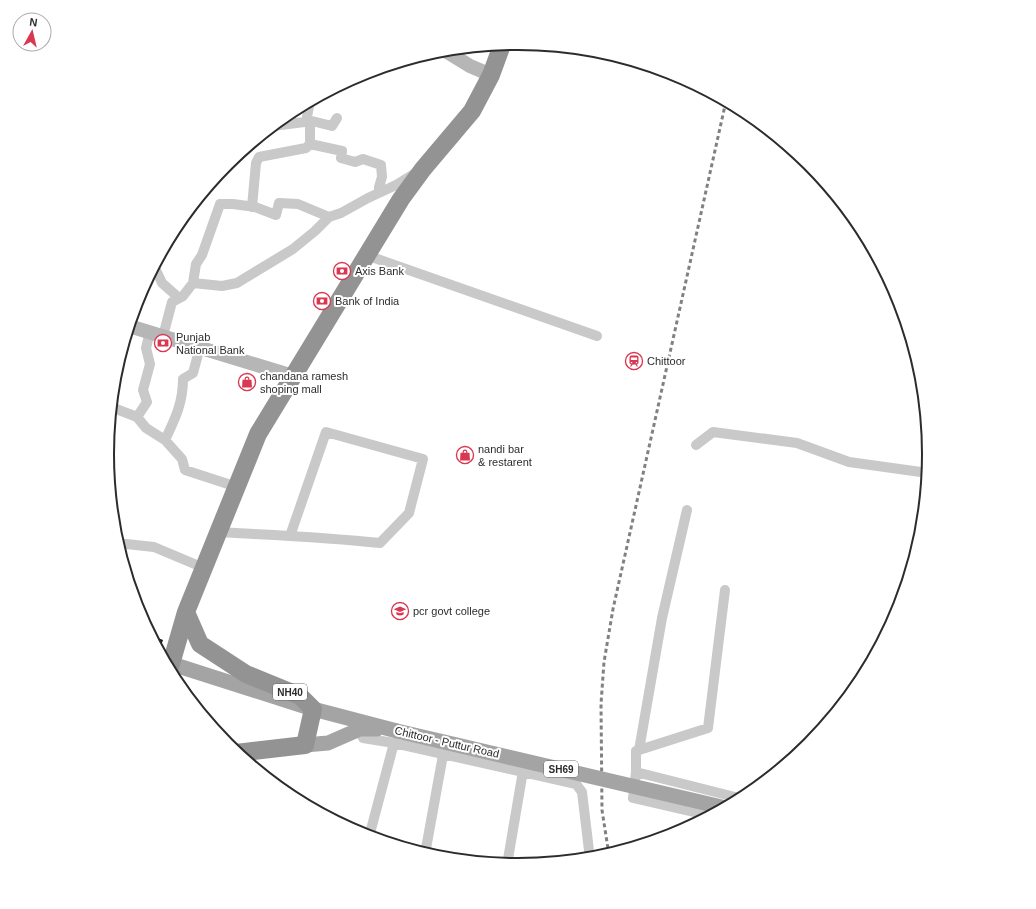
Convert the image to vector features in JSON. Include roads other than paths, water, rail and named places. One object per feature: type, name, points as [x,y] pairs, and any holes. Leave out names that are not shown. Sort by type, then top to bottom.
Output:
[{"type":"highway","points":[[170,659],[186,612],[258,434],[401,199],[422,169],[472,111],[491,75],[500,51]]},
{"type":"highway","name":"NH40","points":[[186,612],[200,644],[246,674],[300,696],[313,708],[305,745]]},
{"type":"highway","points":[[243,751],[305,745]]},
{"type":"main road","name":"Chittoor - Puttur Road","points":[[174,666],[393,734],[718,806]]},
{"type":"main road","points":[[305,745],[328,743],[358,724]]},
{"type":"street","points":[[453,55],[470,66],[491,75]]},
{"type":"street","points":[[309,108],[308,121],[310,144]]},
{"type":"street","points":[[285,124],[308,121],[332,126],[337,118]]},
{"type":"street","points":[[310,144],[342,151],[341,158],[355,162],[363,159],[381,165],[382,177],[379,192]]},
{"type":"street","points":[[252,207],[256,163],[259,157],[306,148],[310,144]]},
{"type":"street","points":[[193,283],[222,286],[237,283],[293,249],[329,217],[341,213],[379,192],[396,185],[422,169]]},
{"type":"street","points":[[164,336],[172,302],[183,296],[193,283],[196,264],[202,255],[220,204],[233,204],[252,207],[276,215],[279,203],[298,204],[329,217]]},
{"type":"street","points":[[366,255],[597,336]]},
{"type":"street","points":[[157,272],[162,283],[178,298]]},
{"type":"street","points":[[134,327],[293,376]]},
{"type":"street","points":[[137,417],[147,402],[143,390],[150,364],[146,348],[150,332]]},
{"type":"street","points":[[165,440],[178,411],[183,391],[184,379],[192,373],[200,347]]},
{"type":"street","points":[[116,409],[137,417],[146,428],[165,440],[182,459],[185,470],[236,487]]},
{"type":"street","points":[[218,532],[290,536],[336,538],[380,543],[409,513],[423,459],[326,432],[290,536]]},
{"type":"street","points":[[696,445],[713,432],[797,443],[849,462],[922,472]]},
{"type":"street","points":[[687,510],[662,618],[639,750],[636,751],[636,772],[633,798],[703,814]]},
{"type":"street","points":[[124,545],[154,547],[204,568]]},
{"type":"street","points":[[636,751],[708,728],[725,590]]},
{"type":"street","points":[[370,831],[393,734],[444,755],[524,771],[576,784],[582,792],[589,852]]},
{"type":"street","points":[[426,848],[444,755]]},
{"type":"street","points":[[508,859],[524,771]]},
{"type":"street","points":[[636,772],[734,797]]},
{"type":"railway","points":[[608,848],[602,810],[601,704],[604,662],[613,609],[725,107]]},
{"type":"place","name":"Axis Bank","points":[[342,271]]},
{"type":"place","name":"Bank of India","points":[[322,301]]},
{"type":"place","name":"Punjab National Bank","points":[[163,343]]},
{"type":"place","name":"Chittoor","points":[[634,361]]},
{"type":"place","name":"chandana ramesh shoping mall","points":[[247,382]]},
{"type":"place","name":"nandi bar & restarent","points":[[465,455]]},
{"type":"place","name":"pcr govt college","points":[[400,611]]}]
